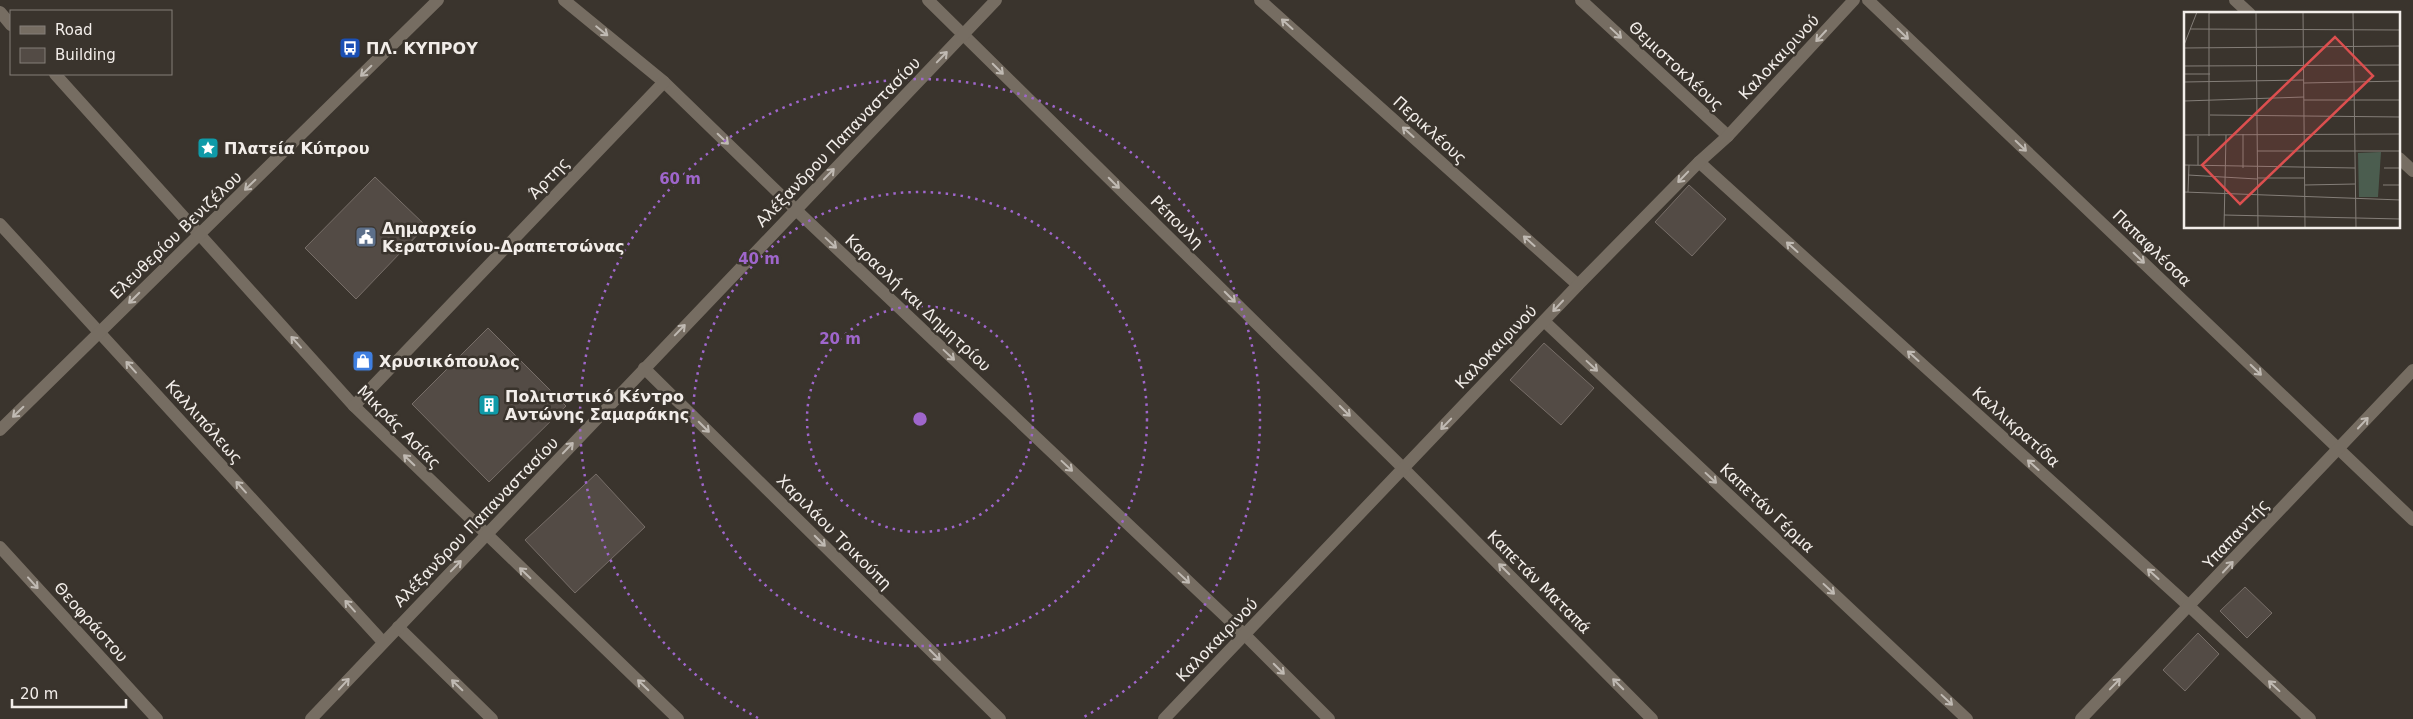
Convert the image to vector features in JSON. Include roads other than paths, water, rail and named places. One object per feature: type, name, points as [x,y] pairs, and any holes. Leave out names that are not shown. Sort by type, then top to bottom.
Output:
[{"type":"street","name":"Ελευθερίου Βενιζέλου","points":[[0,430],[438,0]]},
{"type":"street","name":"Καραολή και Δημητρίου","points":[[564,0],[664,82],[795,209],[1245,635],[1329,719]]},
{"type":"street","name":"Ρέπουλη","points":[[928,0],[1404,468]]},
{"type":"street","name":"Αλέξανδρου Παπαναστασίου","points":[[311,719],[996,0]]},
{"type":"street","name":"Περικλέους","points":[[1260,0],[1578,285]]},
{"type":"street","name":"Θεμιστοκλέους","points":[[1581,0],[1728,136]]},
{"type":"street","name":"Καλοκαιρινού","points":[[1164,719],[1578,285],[1698,162],[1728,136],[1854,0]]},
{"type":"street","name":"Παπαφλέσσα","points":[[1868,0],[2413,520]]},
{"type":"street","points":[[2235,0],[2248,12]]},
{"type":"street","points":[[0,12],[10,24]]},
{"type":"street","name":"Μικράς Ασίας","points":[[56,75],[354,406],[678,719]]},
{"type":"street","name":"Άρτης","points":[[354,406],[664,82]]},
{"type":"street","points":[[2400,159],[2413,171]]},
{"type":"street","name":"Καλλικρατίδα","points":[[1698,162],[2190,607],[2310,719]]},
{"type":"street","name":"Καλλιπόλεως","points":[[0,224],[383,642]]},
{"type":"street","name":"Καπετάν Γέρμα","points":[[1544,321],[1967,719]]},
{"type":"street","name":"Χαριλάου Τρικούπη","points":[[644,368],[1000,719]]},
{"type":"street","name":"Υπαπαντής","points":[[2081,719],[2190,607],[2413,370]]},
{"type":"street","name":"Καπετάν Ματαπά","points":[[1404,468],[1652,719]]},
{"type":"street","name":"Θεοφράστου","points":[[0,547],[157,719]]},
{"type":"street","points":[[398,627],[492,719]]},
{"type":"place","name":"ΠΛ. ΚΥΠΡΟΥ","points":[[350,48]]},
{"type":"place","name":"Πλατεία Κύπρου","points":[[208,148]]},
{"type":"place","name":"Δημαρχείο Κερατσινίου-Δραπετσώνας","points":[[366,237]]},
{"type":"place","name":"Χρυσικόπουλος","points":[[363,361]]},
{"type":"place","name":"Πολιτιστικό Κέντρο Αντώνης Σαμαράκης","points":[[489,405]]}]
